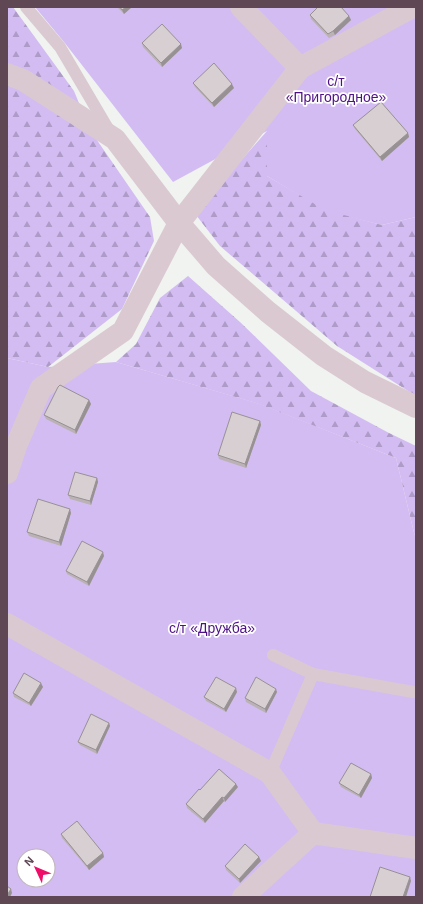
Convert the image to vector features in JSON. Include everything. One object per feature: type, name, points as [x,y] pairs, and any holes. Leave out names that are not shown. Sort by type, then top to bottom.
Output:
[{"type":"street","points":[[241,7],[300,68]]},
{"type":"street","points":[[7,473],[16,446],[41,388],[123,331],[179,224],[300,68],[412,7]]},
{"type":"street","points":[[7,74],[23,80],[115,140],[179,224],[216,266],[274,317],[324,356],[365,382],[416,408]]},
{"type":"street","points":[[7,624],[270,772],[313,833],[416,848]]},
{"type":"street","points":[[243,897],[313,833]]},
{"type":"lane","points":[[26,7],[60,47],[115,140]]},
{"type":"lane","points":[[273,655],[313,674],[413,692]]},
{"type":"lane","points":[[270,772],[313,674]]},
{"type":"green space","points":[[7,7],[13,7],[74,91],[90,130],[150,217],[154,241],[122,309],[48,367],[7,358]]},
{"type":"green space","name":"с/т «Пригородное»","points":[[35,7],[416,7],[416,217],[382,225],[325,211],[267,176],[267,131],[173,182]]},
{"type":"green space","points":[[267,131],[267,176],[325,210],[382,225],[416,217],[416,396],[337,346],[220,246],[196,215],[203,203]]},
{"type":"green space","points":[[188,276],[240,322],[311,391],[416,446],[416,541],[396,458],[259,404],[116,362],[136,344],[160,298]]},
{"type":"green space","name":"с/т «Дружба»","points":[[7,358],[48,367],[116,362],[260,404],[396,458],[416,541],[416,897],[7,897]]},
{"type":"building","points":[[318,7],[341,7],[349,16],[328,34],[310,15]]},
{"type":"building","points":[[162,24],[181,44],[161,63],[142,43]]},
{"type":"building","points":[[214,63],[232,84],[212,103],[193,83]]},
{"type":"building","points":[[381,102],[408,133],[380,157],[353,125]]},
{"type":"building","points":[[60,385],[89,400],[75,430],[44,415]]},
{"type":"building","points":[[232,412],[260,421],[245,464],[218,455]]},
{"type":"building","points":[[75,472],[97,478],[90,501],[68,495]]},
{"type":"building","points":[[38,499],[70,509],[59,542],[27,532]]},
{"type":"building","points":[[82,541],[103,552],[87,582],[66,571]]},
{"type":"building","points":[[24,673],[41,683],[29,703],[13,693]]},
{"type":"building","points":[[216,677],[236,688],[224,709],[204,697]]},
{"type":"building","points":[[256,677],[276,689],[265,709],[245,698]]},
{"type":"building","points":[[91,714],[109,723],[96,750],[78,742]]},
{"type":"building","points":[[351,763],[371,774],[359,795],[339,783]]},
{"type":"building","points":[[219,769],[236,784],[224,798],[222,797],[203,819],[186,804]]},
{"type":"building","points":[[77,821],[103,853],[87,866],[61,834]]},
{"type":"building","points":[[245,844],[259,857],[239,879],[225,866]]},
{"type":"building","points":[[380,867],[410,877],[403,897],[370,897]]},
{"type":"building","points":[[7,886],[11,889],[7,895]]}]
